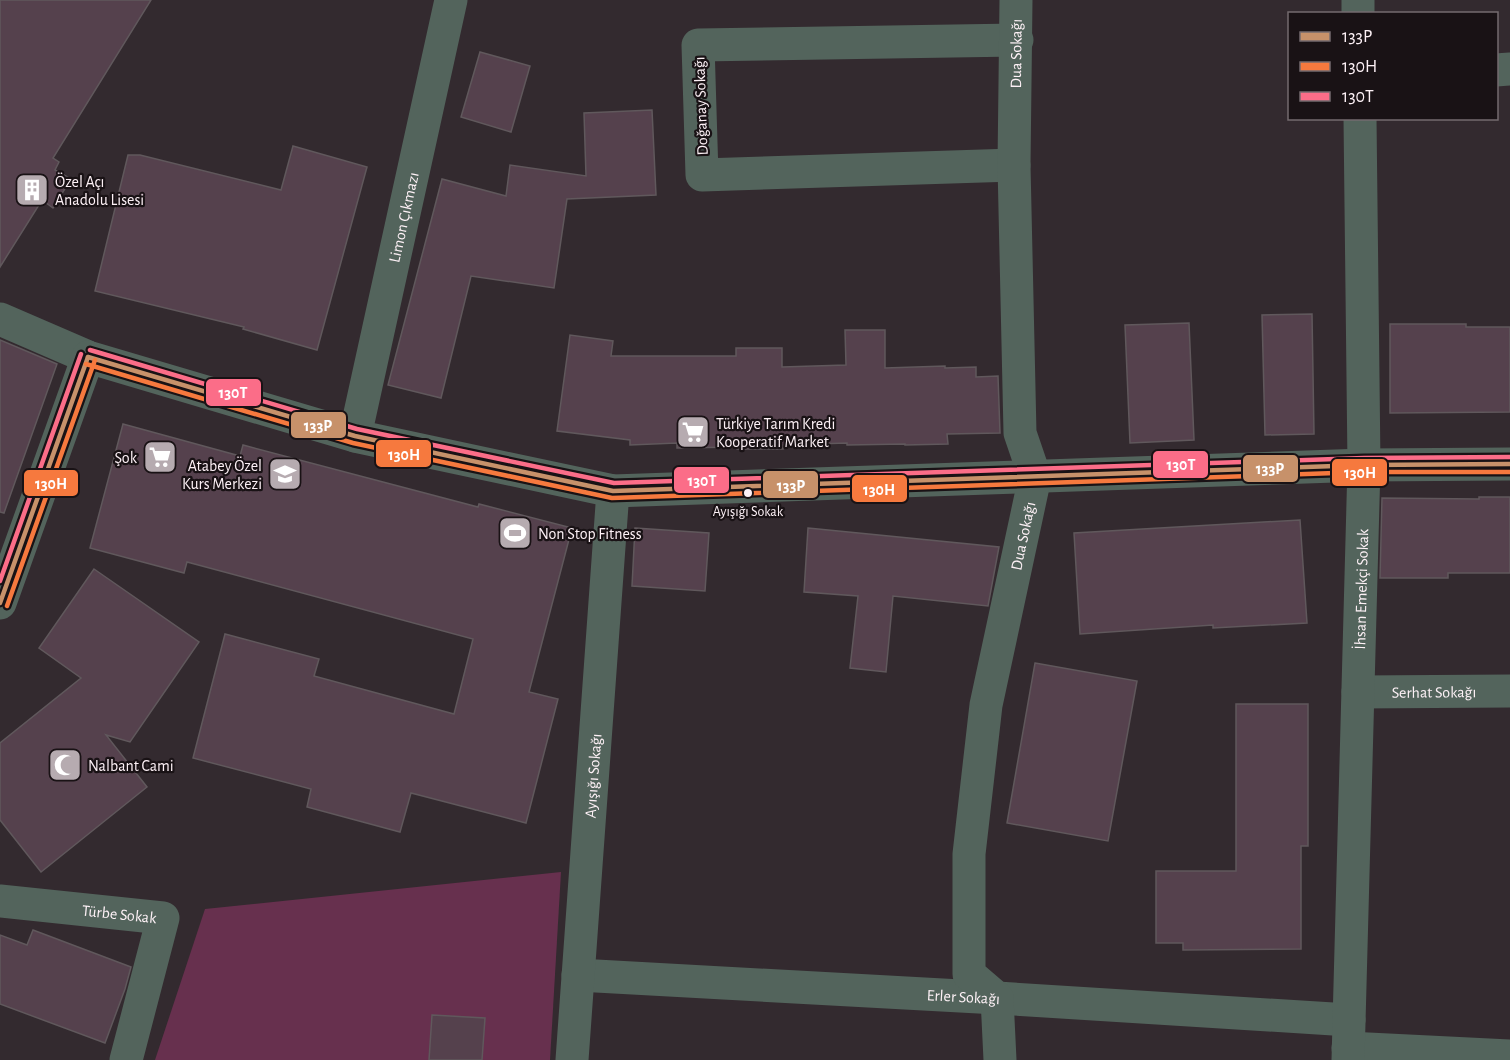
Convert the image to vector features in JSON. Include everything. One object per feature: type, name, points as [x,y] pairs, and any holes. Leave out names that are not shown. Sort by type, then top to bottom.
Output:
[{"type":"street","name":"Limon Çıkmazı","points":[[355,436],[451,0]]},
{"type":"street","name":"Dua Sokağı","points":[[997,998],[969,974],[969,854],[986,705],[1035,477],[1020,433],[1014,165],[1016,0]]},
{"type":"street","name":"Doğanay Sokağı","points":[[1014,165],[702,175],[698,45],[1017,40]]},
{"type":"street","name":"İhsan Emekçi Sokak","points":[[1348,1043],[1364,465],[1360,120]]},
{"type":"street","points":[[0,319],[88,357],[355,436],[613,491],[1364,465],[1510,464]]},
{"type":"street","points":[[0,603],[88,357]]},
{"type":"street","name":"Ayışığı Sokağı","points":[[572,1060],[613,491]]},
{"type":"street","name":"Serhat Sokağı","points":[[1358,692],[1510,691]]},
{"type":"street","name":"Türbe Sokak","points":[[0,901],[163,918],[126,1060]]},
{"type":"street","name":"Erler Sokağı","points":[[578,975],[997,998],[1348,1043],[1510,1056]]},
{"type":"street","points":[[997,998],[1000,1060]]},
{"type":"shaded area","points":[[561,872],[550,1060],[155,1060],[205,909]]},
{"type":"building","points":[[0,0],[151,0],[53,158],[59,162],[55,170],[71,179],[53,208],[42,200],[0,267]]},
{"type":"building","points":[[480,52],[530,66],[511,132],[461,117]]},
{"type":"building","points":[[652,110],[656,195],[567,199],[554,288],[471,276],[441,398],[388,385],[442,179],[506,196],[510,165],[586,176],[584,113]]},
{"type":"building","points":[[293,146],[367,167],[317,350],[243,329],[244,327],[95,291],[128,155],[140,155],[281,190]]},
{"type":"building","points":[[1312,314],[1314,434],[1265,435],[1262,315]]},
{"type":"building","points":[[1189,323],[1194,440],[1130,443],[1125,325]]},
{"type":"building","points":[[1390,324],[1466,324],[1466,327],[1510,327],[1510,412],[1390,413]]},
{"type":"building","points":[[845,330],[885,330],[885,368],[976,367],[976,377],[998,376],[1000,433],[947,434],[948,444],[847,445],[847,443],[783,445],[783,449],[737,449],[737,447],[677,448],[677,443],[630,445],[630,440],[557,431],[570,335],[613,341],[611,356],[736,356],[736,348],[782,348],[782,367],[846,365]]},
{"type":"building","points":[[0,340],[57,364],[4,513],[0,512]]},
{"type":"building","points":[[123,424],[240,456],[243,445],[478,507],[479,504],[572,528],[529,692],[558,699],[526,823],[411,793],[400,832],[307,807],[311,789],[193,758],[225,634],[319,659],[314,676],[454,714],[473,639],[187,562],[184,573],[90,548]]},
{"type":"building","points":[[1479,497],[1510,497],[1510,573],[1448,573],[1448,578],[1380,578],[1382,498],[1479,499]]},
{"type":"building","points":[[1300,520],[1307,623],[1213,628],[1213,625],[1080,634],[1074,533]]},
{"type":"building","points":[[635,528],[709,533],[705,591],[632,586]]},
{"type":"building","points":[[808,528],[999,547],[988,606],[893,596],[886,672],[850,668],[858,596],[804,592]]},
{"type":"building","points":[[94,569],[199,642],[130,742],[106,735],[147,787],[41,872],[0,820],[0,743],[81,678],[39,648]]},
{"type":"building","points":[[1035,663],[1137,681],[1108,841],[1007,823]]},
{"type":"building","points":[[1236,704],[1308,704],[1308,846],[1301,846],[1301,949],[1183,950],[1183,943],[1156,943],[1156,871],[1236,871]]},
{"type":"building","points":[[33,930],[131,967],[105,1043],[0,1004],[0,935],[27,945]]},
{"type":"building","points":[[432,1015],[485,1018],[482,1060],[429,1060]]},
{"type":"transit line","name":"130T","points":[[90,350],[357,429],[614,483],[1364,458],[1510,457]]},
{"type":"transit line","name":"130T","points":[[0,581],[81,354]]},
{"type":"transit line","name":"133P","points":[[88,357],[355,436],[613,491],[1364,465],[1510,464]]},
{"type":"transit line","name":"133P","points":[[0,603],[88,357]]},
{"type":"transit line","name":"130H","points":[[7,606],[95,360]]},
{"type":"transit line","name":"130H","points":[[86,364],[353,443],[612,498],[1364,472],[1510,472]]},
{"type":"place","name":"Özel Açı Anadolu Lisesi","points":[[32,190]]},
{"type":"place","name":"Türkiye Tarım Kredi Kooperatif Market","points":[[693,432]]},
{"type":"place","name":"Şok","points":[[160,457]]},
{"type":"place","name":"Atabey Özel Kurs Merkezi","points":[[285,474]]},
{"type":"place","name":"Ayışığı Sokak","points":[[748,493]]},
{"type":"place","name":"Non Stop Fitness","points":[[515,533]]},
{"type":"place","name":"Nalbant Cami","points":[[65,765]]}]
